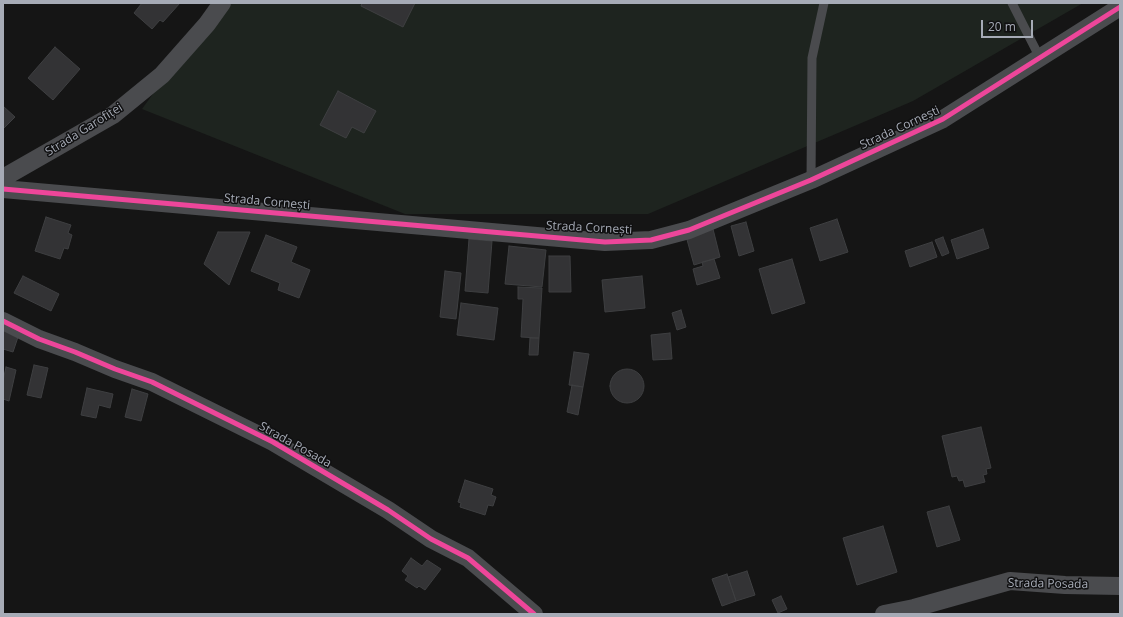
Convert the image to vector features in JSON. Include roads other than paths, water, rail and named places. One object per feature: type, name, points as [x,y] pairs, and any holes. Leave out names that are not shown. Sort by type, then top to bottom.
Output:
[{"type":"street","name":"Strada Garofiței","points":[[3,178],[119,110],[162,75],[207,24],[222,3]]},
{"type":"street","name":"Strada Cornești","points":[[3,189],[605,242],[651,240],[689,230],[811,180],[944,120],[1120,7]]},
{"type":"street","name":"Strada Posada","points":[[3,321],[39,339],[75,352],[115,370],[152,382],[273,442],[388,510],[431,539],[468,558],[534,614]]},
{"type":"street","name":"Strada Posada","points":[[884,614],[914,608],[1010,581],[1065,585],[1120,586]]},
{"type":"lane","points":[[811,180],[812,58],[824,3]]},
{"type":"lane","points":[[1012,3],[1040,58]]}]
